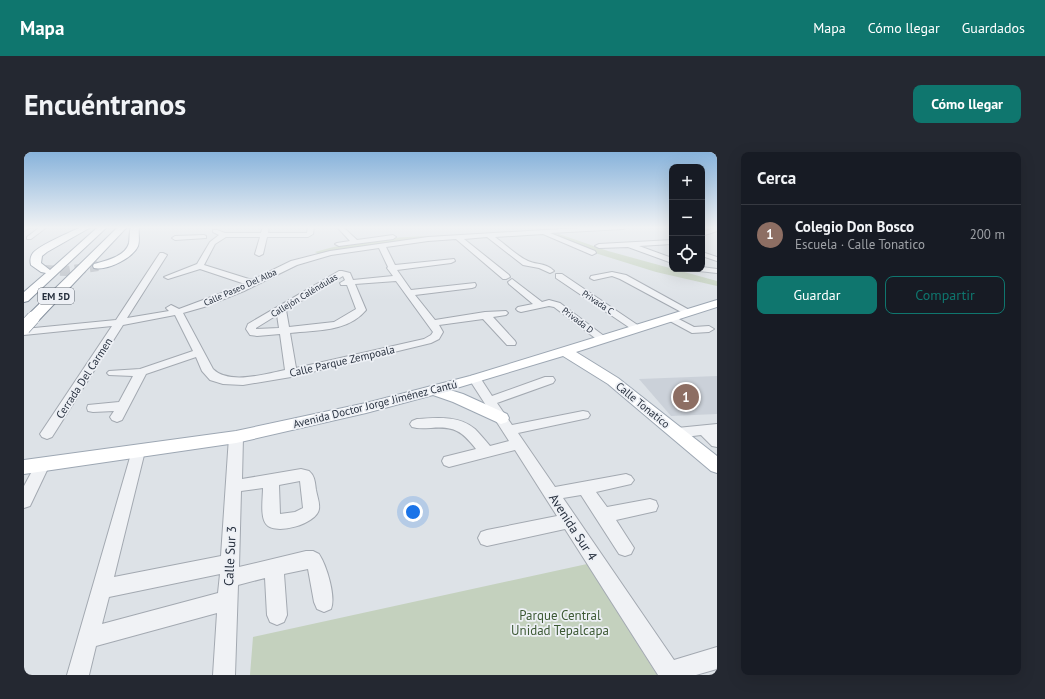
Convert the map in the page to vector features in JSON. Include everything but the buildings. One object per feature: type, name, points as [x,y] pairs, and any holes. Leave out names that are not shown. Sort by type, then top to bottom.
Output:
[{"type":"highway","points":[[41,251],[37,255],[35,260],[36,265],[45,270]]},
{"type":"highway","name":"EM 5D","points":[[24,298],[77,251]]},
{"type":"highway","name":"EM 5D","points":[[27,323],[99,251]]},
{"type":"highway","points":[[98,266],[116,260],[129,251]]},
{"type":"main road","name":"Avenida Doctor Jorge Jiménez Cantú","points":[[24,467],[236,437],[366,408],[475,379],[688,312],[715,306]]},
{"type":"main road","name":"Calle Tonatico","points":[[565,351],[613,381],[717,466]]},
{"type":"main road","points":[[433,390],[458,398],[510,431]]},
{"type":"street","points":[[200,266],[207,251]]},
{"type":"street","name":"Calle Paseo Del Alba","points":[[24,332],[122,319],[177,307],[201,305],[249,282],[323,251]]},
{"type":"street","name":"Calle Paseo Del Alba","points":[[315,254],[340,251]]},
{"type":"street","points":[[384,251],[391,268],[409,293],[434,323],[503,313]]},
{"type":"street","points":[[475,251],[540,305]]},
{"type":"street","name":"Privada C","points":[[513,251],[526,263],[541,266],[637,328]]},
{"type":"street","points":[[588,251],[592,253]]},
{"type":"street","points":[[642,251],[669,260]]},
{"type":"street","name":"Cerrada Del Carmen","points":[[47,434],[163,255]]},
{"type":"street","points":[[705,255],[717,260]]},
{"type":"street","points":[[391,268],[452,261]]},
{"type":"street","points":[[168,277],[200,266],[249,282]]},
{"type":"street","points":[[705,270],[717,272]]},
{"type":"street","name":"Callejón Caléndulas","points":[[342,273],[346,273],[352,282],[361,310],[339,324],[255,333],[251,328],[281,308],[342,273]]},
{"type":"street","points":[[594,278],[612,274],[622,277],[688,312]]},
{"type":"street","points":[[352,282],[398,278]]},
{"type":"street","points":[[409,293],[472,284]]},
{"type":"street","name":"Privada D","points":[[521,308],[550,303],[557,305],[603,339]]},
{"type":"street","name":"Calle Parque Zempoala","points":[[177,307],[208,371],[214,376],[223,380],[243,382],[291,373],[428,341],[435,337],[438,332],[434,323]]},
{"type":"street","points":[[281,308],[291,373]]},
{"type":"street","points":[[485,315],[510,343]]},
{"type":"street","points":[[671,318],[692,330],[709,329]]},
{"type":"street","name":"Calle Paseo Del Alba","points":[[27,323],[48,324],[122,319]]},
{"type":"street","points":[[113,373],[141,372],[198,353]]},
{"type":"street","points":[[93,408],[120,412],[141,372]]},
{"type":"street","name":"Avenida Sur 4","points":[[475,379],[670,674]]},
{"type":"street","points":[[490,401],[549,380]]},
{"type":"street","points":[[450,461],[486,451],[510,431],[583,415]]},
{"type":"street","points":[[417,424],[440,422],[456,424],[467,430],[486,451]]},
{"type":"street","points":[[677,433],[710,430],[717,442]]},
{"type":"street","name":"Calle Sur 3","points":[[224,675],[236,437]]},
{"type":"street","points":[[78,675],[138,451]]},
{"type":"street","points":[[24,501],[42,464]]},
{"type":"street","points":[[234,486],[271,480]]},
{"type":"street","points":[[552,494],[626,480]]},
{"type":"street","points":[[585,488],[625,548]]},
{"type":"street","points":[[603,515],[650,506]]},
{"type":"street","points":[[487,538],[569,521]]},
{"type":"street","points":[[101,589],[229,571],[274,567],[306,560],[313,560],[316,565],[324,602]]},
{"type":"street","points":[[274,567],[277,615]]},
{"type":"street","points":[[88,638],[228,601]]},
{"type":"street","points":[[670,674],[717,658]]},
{"type":"shaded area","points":[[717,376],[717,414],[671,416],[639,379]]},
{"type":"green space","points":[[317,251],[338,251],[319,254],[315,252]]},
{"type":"green space","points":[[591,251],[609,251],[669,268],[669,272],[684,272],[717,281],[717,286],[656,272]]},
{"type":"green space","name":"Parque Central Unidad Tepalcapa","points":[[587,564],[657,675],[250,675],[253,637]]},
{"type":"tunnel","points":[[45,270],[66,271],[98,266]]},
{"type":"place","name":"Colegio Don Bosco","points":[[686,397]]}]
